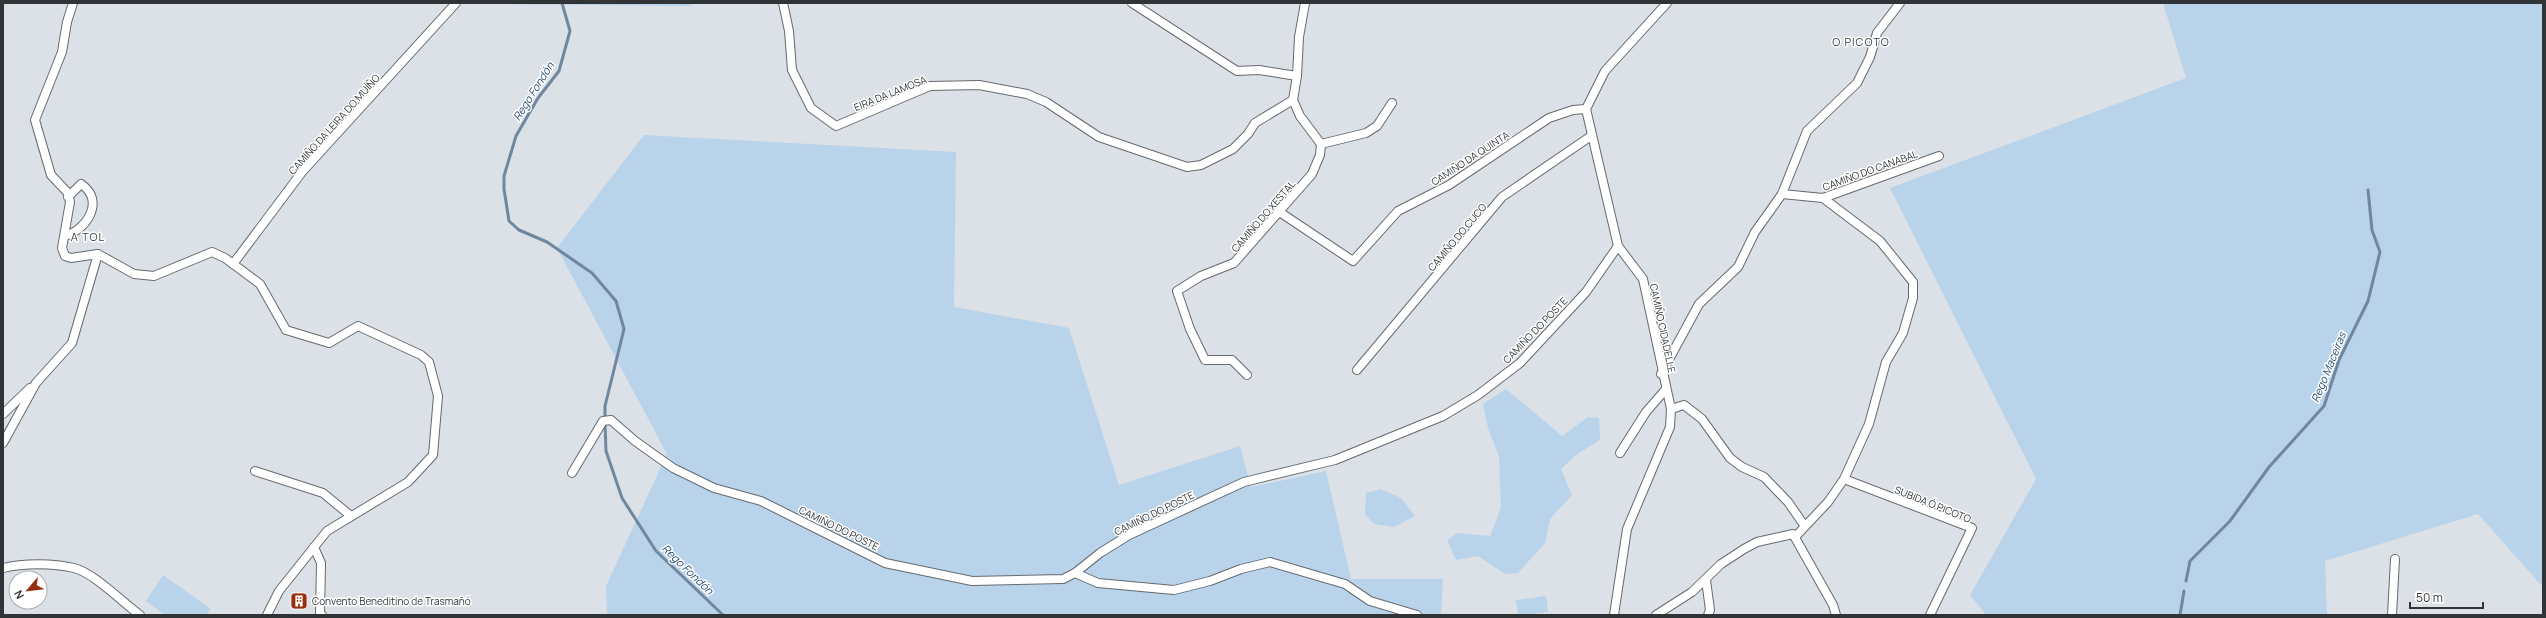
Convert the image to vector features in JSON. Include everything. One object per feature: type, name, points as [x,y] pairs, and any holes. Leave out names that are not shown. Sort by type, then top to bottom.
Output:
[{"type":"street","points":[[73,3],[67,22],[62,52],[35,120],[51,174],[68,193],[70,202],[62,248],[65,256],[71,258],[98,254],[134,274],[154,276],[212,252],[233,264],[260,284],[286,330],[329,343],[358,326],[421,355],[429,362],[438,396],[433,455],[408,482],[327,531],[279,591],[267,615]]},
{"type":"street","name":"CAMIÑO DA LEIRA DO MUÍÑO","points":[[233,264],[302,172],[456,3]]},
{"type":"street","name":"EIRA DA LAMOSA","points":[[783,3],[788,31],[792,70],[811,108],[836,126],[930,86],[980,85],[1027,94],[1046,102],[1099,138],[1186,167],[1202,165],[1233,149],[1248,134],[1255,123],[1293,100]]},
{"type":"street","points":[[1132,3],[1237,71],[1259,70],[1297,76]]},
{"type":"street","points":[[1305,3],[1299,37],[1297,76],[1293,100],[1300,116],[1321,144],[1366,133],[1377,126],[1392,103]]},
{"type":"street","points":[[1586,109],[1605,71],[1667,3]]},
{"type":"street","points":[[1661,374],[1699,304],[1738,267],[1755,232],[1782,194],[1807,131],[1856,83],[1870,57],[1877,33],[1900,3]]},
{"type":"street","name":"CAMIÑO CIDADELLE","points":[[1586,109],[1591,136],[1618,246],[1643,279],[1661,374],[1671,409],[1670,427],[1626,529],[1614,615]]},
{"type":"street","name":"CAMIÑO DA QUINTA","points":[[1278,210],[1353,261],[1398,211],[1449,185],[1549,118],[1573,110],[1586,109]]},
{"type":"street","name":"CAMIÑO DO CUCO","points":[[1357,370],[1502,198],[1591,136]]},
{"type":"street","name":"CAMIÑO DO XESTAL","points":[[1247,375],[1232,360],[1205,360],[1190,329],[1177,291],[1201,276],[1234,263],[1255,242],[1278,210],[1297,193],[1312,174],[1320,154],[1321,144]]},
{"type":"street","name":"CAMIÑO DO CANABAL","points":[[1782,194],[1823,198],[1939,156]]},
{"type":"street","points":[[65,236],[75,233],[85,225],[93,209],[93,199],[87,188],[80,184],[68,197]]},
{"type":"street","points":[[1796,536],[1804,525],[1828,502],[1844,479],[1869,424],[1886,362],[1903,333],[1913,298],[1913,282],[1880,241],[1823,198]]},
{"type":"street","name":"CAMIÑO DO POSTE","points":[[572,473],[603,422],[611,420],[617,423],[635,441],[673,468],[714,488],[761,500],[886,563],[972,581],[1063,579],[1075,573],[1100,553],[1129,535],[1244,482],[1335,460],[1443,416],[1478,395],[1525,357],[1586,292],[1618,246]]},
{"type":"street","points":[[3,414],[36,383],[72,342],[98,254]]},
{"type":"street","points":[[3,442],[36,383]]},
{"type":"street","points":[[1620,453],[1646,412],[1666,389]]},
{"type":"street","points":[[1671,409],[1684,405],[1702,419],[1730,458],[1742,467],[1764,477],[1788,502],[1804,525]]},
{"type":"street","points":[[255,471],[323,493],[351,516]]},
{"type":"street","name":"SUBIDA Ó PICOTO","points":[[1844,479],[1972,528],[1930,615]]},
{"type":"street","points":[[1656,615],[1678,603],[1706,580],[1721,564],[1757,542],[1786,534],[1796,536]]},
{"type":"street","points":[[1796,536],[1833,605],[1836,615]]},
{"type":"street","points":[[314,547],[321,563],[320,614],[322,615]]},
{"type":"street","points":[[2392,615],[2395,559]]},
{"type":"street","points":[[1075,573],[1098,583],[1174,590],[1210,581],[1241,569],[1270,562],[1346,584],[1370,601],[1417,615]]},
{"type":"street","points":[[3,568],[23,563],[74,568],[88,575],[140,615]]},
{"type":"street","points":[[1706,580],[1710,610],[1708,615]]},
{"type":"shaded area","points":[[389,3],[695,3],[690,6]]},
{"type":"shaded area","points":[[2163,3],[2543,3],[2543,587],[2478,514],[2325,561],[2327,615],[1986,615],[1970,595],[2036,479],[1890,188],[2186,78]]},
{"type":"shaded area","points":[[644,135],[956,152],[954,307],[1069,328],[1119,485],[1240,446],[1251,487],[1326,471],[1351,579],[1443,579],[1441,615],[607,615],[606,586],[667,454],[557,248]]},
{"type":"shaded area","points":[[1506,389],[1562,436],[1588,417],[1599,418],[1600,440],[1576,455],[1561,469],[1572,495],[1550,519],[1545,543],[1518,573],[1505,574],[1478,556],[1456,560],[1447,540],[1457,533],[1490,536],[1501,508],[1499,456],[1488,428],[1483,404]]},
{"type":"shaded area","points":[[1381,489],[1401,498],[1415,516],[1394,527],[1374,524],[1365,515],[1366,493]]},
{"type":"shaded area","points":[[163,575],[211,609],[206,615],[165,615],[146,601]]},
{"type":"shaded area","points":[[1546,596],[1548,612],[1518,615],[1516,600]]},
{"type":"waterway","name":"Rego Fondón","points":[[562,3],[570,31],[559,71],[538,98],[516,136],[504,176],[504,189],[509,221],[519,230],[547,242],[592,273],[616,301],[624,329],[605,406],[605,418]]},
{"type":"waterway","name":"Rego Maceiras","points":[[2186,581],[2190,561],[2230,521],[2269,467],[2324,406],[2339,360],[2368,301],[2380,252],[2372,230],[2368,190]]},
{"type":"waterway","name":"Rego Fondón","points":[[605,423],[606,451],[622,498],[656,551],[723,615]]},
{"type":"waterway","name":"Rego Maceiras","points":[[2180,615],[2184,591]]},
{"type":"place","name":"Convento Beneditino de Trasmañó","points":[[299,601]]},
{"type":"district","name":"O PICOTO","points":[[1861,41]]},
{"type":"district","name":"A TOL","points":[[88,236]]}]
